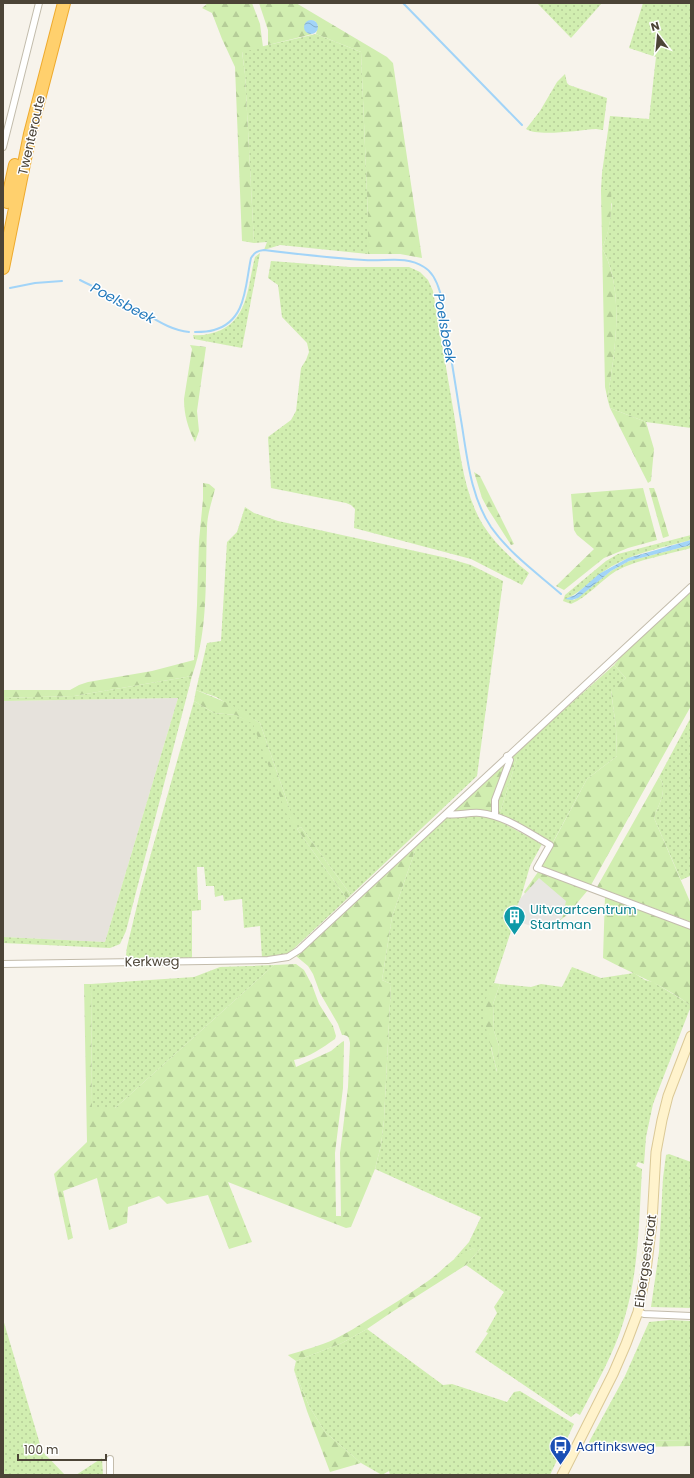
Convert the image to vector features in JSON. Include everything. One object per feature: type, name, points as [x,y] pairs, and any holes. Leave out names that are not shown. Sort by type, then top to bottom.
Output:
[{"type":"highway","name":"Twenteroute","points":[[3,224],[30,99],[56,3]]},
{"type":"highway","name":"Twenteroute","points":[[3,268],[30,134],[64,3]]},
{"type":"main road","name":"Eibergsestraat","points":[[562,1475],[614,1374],[638,1312],[646,1271],[652,1222],[656,1152],[662,1120],[668,1096],[691,1036]]},
{"type":"street","points":[[3,147],[39,3]]},
{"type":"street","name":"Kerkweg","points":[[3,964],[276,960],[288,957],[299,950],[691,587]]},
{"type":"street","points":[[495,816],[495,800],[510,760],[508,756]]},
{"type":"street","points":[[446,814],[478,813],[495,816],[550,845],[537,868],[691,926]]},
{"type":"street","points":[[638,1312],[652,1315],[691,1316]]},
{"type":"street","points":[[110,1459],[110,1475]]},
{"type":"shaded area","points":[[178,698],[105,942],[3,937],[3,701]]},
{"type":"shaded area","points":[[539,878],[566,901],[562,918],[550,926],[539,921],[528,925],[512,919],[520,899]]},
{"type":"green space","points":[[208,3],[252,3],[260,24],[263,47],[242,52],[245,74],[254,243],[242,241],[235,67],[212,13],[202,8]]},
{"type":"green space","points":[[259,3],[296,3],[387,57],[393,63],[422,258],[400,254],[368,254],[368,217],[361,52],[316,34],[318,26],[315,21],[310,20],[308,33],[313,34],[268,45],[268,30]]},
{"type":"green space","points":[[537,3],[602,3],[571,38]]},
{"type":"green space","points":[[643,3],[691,3],[691,428],[646,422],[610,408],[608,401],[616,331],[616,306],[611,270],[602,248],[608,232],[612,204],[601,190],[602,173],[610,116],[649,119],[656,57],[629,48]]},
{"type":"green space","points":[[316,34],[361,52],[368,217],[368,254],[280,245],[264,250],[267,242],[254,243],[245,74],[242,51]]},
{"type":"green space","points":[[565,74],[569,85],[607,98],[603,130],[596,129],[540,133],[526,129],[540,111],[557,82]]},
{"type":"green space","points":[[601,190],[611,190],[609,227],[602,248]]},
{"type":"green space","points":[[602,248],[611,270],[616,306],[616,330],[608,401],[605,387]]},
{"type":"green space","points":[[260,253],[242,348],[194,339],[193,335],[214,333],[221,330],[237,317],[249,288],[255,257]]},
{"type":"green space","points":[[271,261],[350,267],[409,267],[420,272],[428,280],[433,291],[463,471],[471,499],[483,525],[493,539],[529,573],[522,585],[471,559],[354,528],[355,509],[346,503],[271,488],[268,437],[291,420],[296,411],[301,368],[309,352],[307,343],[282,317],[278,285],[268,278]]},
{"type":"green space","points":[[190,345],[206,347],[197,411],[199,431],[195,442],[190,432],[184,405],[192,349]]},
{"type":"green space","points":[[610,408],[646,422],[654,449],[651,481],[648,483]]},
{"type":"green space","points":[[474,472],[480,476],[514,544],[511,545],[488,509],[482,498]]},
{"type":"green space","points":[[203,483],[209,484],[215,489],[207,523],[204,621],[192,676],[74,696],[3,698],[3,690],[70,690],[88,682],[152,671],[194,660]]},
{"type":"green space","points":[[643,488],[657,540],[628,548],[604,558],[564,590],[556,586],[594,549],[577,535],[574,530],[571,494]]},
{"type":"green space","points":[[649,488],[654,488],[669,536],[663,538]]},
{"type":"green space","points":[[245,507],[254,513],[278,521],[447,558],[471,565],[503,581],[477,776],[351,895],[301,827],[297,829],[347,899],[286,956],[262,958],[260,926],[244,928],[242,899],[224,901],[223,895],[215,897],[214,886],[206,886],[204,867],[197,867],[198,900],[201,900],[201,910],[192,911],[192,958],[130,958],[126,955],[127,947],[141,889],[194,701],[214,713],[236,715],[253,723],[290,810],[260,723],[216,697],[196,690],[207,643],[221,641],[227,542],[237,532]]},
{"type":"green space","points":[[691,535],[691,540],[651,550],[621,561],[606,570],[568,598],[574,600],[611,571],[629,561],[691,545],[691,548],[643,560],[625,567],[610,575],[577,601],[571,604],[563,601],[565,595],[606,561],[618,554]]},
{"type":"green space","points":[[691,590],[691,706],[591,885],[540,867],[587,779],[617,756],[616,728],[611,690],[626,678],[614,665],[628,648]]},
{"type":"green space","points":[[614,665],[626,678],[611,691],[616,728],[617,756],[587,779],[552,844],[499,816],[517,758],[510,758]]},
{"type":"green space","points":[[192,676],[126,931],[120,944],[110,948],[3,943],[3,937],[105,942],[178,698],[3,701],[3,698],[74,696]]},
{"type":"green space","points":[[196,690],[230,704],[260,723],[290,810],[300,823],[295,826],[286,813],[253,724],[236,715],[214,713],[194,701]]},
{"type":"green space","points":[[691,717],[691,876],[681,880],[654,818],[663,792],[662,782],[659,777]]},
{"type":"green space","points":[[515,756],[517,758],[499,816],[497,808],[498,801],[510,758]]},
{"type":"green space","points":[[504,764],[504,768],[493,796],[491,808],[492,814],[484,810],[452,812]]},
{"type":"green space","points":[[659,777],[662,782],[663,792],[654,818],[691,904],[691,922],[597,887]]},
{"type":"green space","points":[[479,815],[492,817],[542,844],[530,866],[513,925],[491,988],[491,1048],[497,1072],[499,1046],[494,1031],[493,1004],[500,984],[531,987],[541,984],[562,987],[572,967],[601,978],[634,973],[645,980],[653,982],[691,1006],[653,1104],[646,1137],[644,1164],[638,1162],[636,1166],[642,1169],[638,1245],[633,1283],[624,1320],[610,1357],[580,1415],[576,1413],[571,1417],[475,1352],[488,1333],[486,1332],[497,1313],[494,1307],[504,1292],[466,1265],[481,1248],[471,1249],[454,1259],[469,1242],[481,1217],[375,1169],[381,1145],[384,1120],[391,984],[382,980],[392,917],[417,845],[446,818]]},
{"type":"green space","points":[[301,827],[351,895],[347,899],[297,829]]},
{"type":"green space","points":[[417,845],[392,917],[382,980],[391,984],[384,1120],[381,1145],[375,1169],[351,1227],[346,1228],[228,1182],[252,1242],[229,1249],[208,1195],[167,1204],[159,1196],[128,1207],[127,1223],[109,1230],[97,1178],[63,1191],[73,1238],[68,1240],[54,1174],[87,1142],[84,984],[91,984],[92,1108],[115,1108],[274,965],[296,964],[304,970],[312,985],[319,1004],[333,1026],[336,1036],[335,1039],[316,1052],[294,1060],[296,1067],[331,1051],[344,1041],[343,1088],[335,1153],[336,1216],[341,1216],[340,1153],[348,1087],[350,1043],[346,1035],[342,1035],[338,1024],[320,993],[313,974],[308,966],[296,956]]},
{"type":"green space","points":[[538,872],[588,890],[567,915],[554,925],[537,910],[524,892]]},
{"type":"green space","points":[[605,896],[691,928],[691,1006],[659,986],[603,958]]},
{"type":"green space","points":[[274,965],[115,1108],[92,1108],[91,984],[194,977],[220,967]]},
{"type":"green space","points":[[494,983],[500,984],[493,1004],[494,1031],[499,1046],[498,1074],[486,1030],[484,1014],[486,998]]},
{"type":"green space","points":[[669,1154],[691,1162],[691,1308],[651,1307],[659,1252],[663,1178],[666,1155]]},
{"type":"green space","points":[[475,1248],[481,1248],[466,1265],[367,1329],[342,1343],[296,1361],[288,1355],[324,1344],[348,1332],[434,1277],[462,1253]]},
{"type":"green space","points":[[3,1319],[42,1451],[65,1475],[3,1475]]},
{"type":"green space","points":[[670,1320],[691,1321],[691,1440],[589,1442],[625,1376],[649,1322]]},
{"type":"green space","points":[[367,1329],[443,1385],[452,1384],[507,1402],[514,1392],[520,1391],[574,1424],[550,1475],[390,1475],[389,1471],[382,1475],[361,1463],[325,1432],[309,1406],[294,1370],[296,1361],[342,1343]]},
{"type":"green space","points":[[294,1370],[309,1406],[325,1432],[361,1463],[330,1472],[307,1411]]},
{"type":"green space","points":[[691,1440],[691,1446],[589,1448],[589,1442]]},
{"type":"green space","points":[[102,1458],[103,1475],[76,1475]]},
{"type":"water","points":[[311,20],[316,22],[318,27],[316,32],[311,34],[306,32],[304,27],[306,22]]},
{"type":"water","points":[[691,540],[691,545],[629,561],[611,571],[578,598],[572,600],[565,599],[575,595],[599,574],[628,558]]},
{"type":"waterway","points":[[403,3],[522,125]]},
{"type":"waterway","name":"Poelsbeek","points":[[195,332],[207,332],[214,330],[233,319],[243,301],[251,258],[255,253],[260,251],[264,250],[364,260],[402,260],[417,263],[427,269],[438,285],[440,292],[467,458],[473,487],[478,501],[491,527],[498,537],[524,563],[561,594]]},
{"type":"waterway","name":"Poelsbeek","points":[[80,280],[167,326],[189,332]]},
{"type":"waterway","name":"Poelsbeek","points":[[10,288],[35,283],[62,281]]},
{"type":"place","name":"Uitvaartcentrum Startman","points":[[514,936]]},
{"type":"place","name":"Aaftinksweg","points":[[560,1466]]}]
